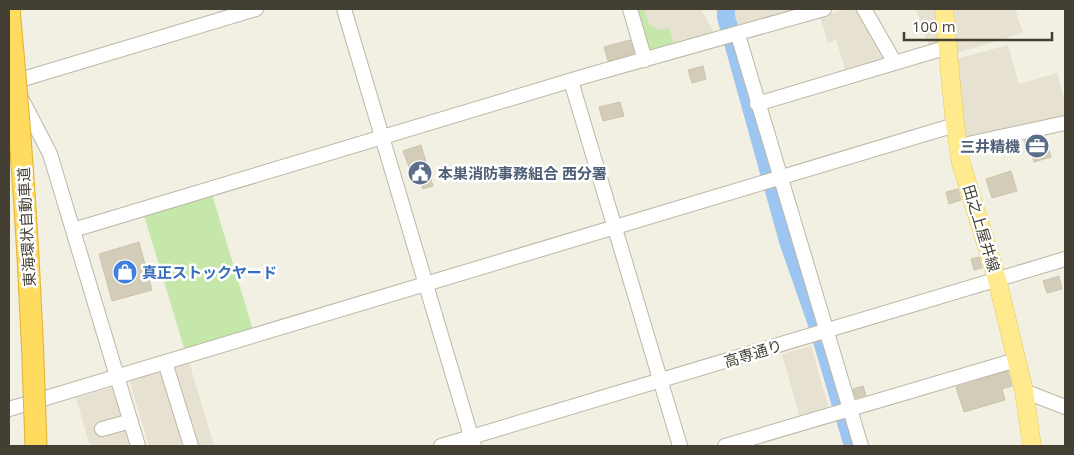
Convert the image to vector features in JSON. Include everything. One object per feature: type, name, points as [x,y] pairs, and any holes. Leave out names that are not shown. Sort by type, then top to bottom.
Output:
[{"type":"highway","name":"東海環状自動車道","points":[[9,9],[21,134],[33,342],[36,446]]},
{"type":"main road","name":"田之上屋井線","points":[[944,9],[955,125],[961,163],[997,279],[1024,392],[1028,445]]},
{"type":"street","points":[[138,446],[50,154],[11,76],[256,9]]},
{"type":"street","points":[[344,9],[473,442]]},
{"type":"street","points":[[630,9],[645,60]]},
{"type":"street","points":[[73,230],[571,81],[824,9]]},
{"type":"street","points":[[864,9],[895,63]]},
{"type":"street","points":[[733,36],[757,104],[821,332],[850,409],[861,446]]},
{"type":"street","points":[[757,104],[948,47]]},
{"type":"street","points":[[571,81],[680,446]]},
{"type":"street","points":[[959,146],[1065,123]]},
{"type":"street","points":[[9,409],[955,125]]},
{"type":"street","name":"高専通り","points":[[441,446],[473,442],[660,381],[1065,259]]},
{"type":"street","points":[[725,446],[1016,360]]},
{"type":"street","points":[[166,362],[191,446]]},
{"type":"street","points":[[1024,392],[1065,407]]},
{"type":"street","points":[[102,429],[131,421]]},
{"type":"shaded area","points":[[644,9],[701,9],[715,34],[675,48],[659,30],[648,24]]},
{"type":"shaded area","points":[[733,9],[809,9],[736,30],[732,20]]},
{"type":"shaded area","points":[[849,9],[860,9],[890,58],[847,74],[836,40],[828,43],[820,16]]},
{"type":"shaded area","points":[[916,9],[937,9],[941,45],[930,49]]},
{"type":"shaded area","points":[[948,9],[1015,9],[1023,33],[956,53]]},
{"type":"shaded area","points":[[1008,45],[1019,84],[1057,73],[1065,102],[1065,117],[966,142],[953,60]]},
{"type":"shaded area","points":[[811,346],[830,413],[801,421],[782,354]]},
{"type":"shaded area","points":[[189,362],[214,446],[149,446],[129,379]]},
{"type":"shaded area","points":[[114,387],[131,444],[122,446],[90,446],[76,398]]},
{"type":"green space","points":[[637,9],[644,9],[649,24],[659,30],[669,28],[675,48],[649,54]]},
{"type":"green space","points":[[211,191],[253,330],[185,351],[143,212]]},
{"type":"building","points":[[630,40],[634,53],[608,61],[604,47]]},
{"type":"building","points":[[703,66],[706,79],[692,83],[688,70]]},
{"type":"building","points":[[620,102],[624,116],[603,121],[599,107]]},
{"type":"building","name":"三井精機","points":[[1045,136],[1051,157],[1034,162],[1032,155],[1029,156],[1024,141]]},
{"type":"building","name":"本巣消防事務組合 西分署","points":[[421,145],[433,186],[423,189],[420,182],[415,183],[403,151]]},
{"type":"building","points":[[1011,171],[1017,191],[992,198],[986,179]]},
{"type":"building","points":[[958,189],[961,200],[949,204],[946,192]]},
{"type":"building","name":"真正ストックヤード","points":[[139,242],[152,290],[112,301],[99,254]]},
{"type":"building","points":[[979,257],[982,268],[974,270],[971,259]]},
{"type":"building","points":[[1059,276],[1062,289],[1047,293],[1043,281]]},
{"type":"building","points":[[1008,371],[1012,386],[1002,389],[1005,400],[964,412],[956,387]]},
{"type":"building","points":[[863,386],[866,395],[856,398],[853,389]]},
{"type":"waterway","points":[[726,9],[726,17],[788,241],[817,324],[853,446]]},
{"type":"place","name":"三井精機","points":[[1037,146]]},
{"type":"place","name":"本巣消防事務組合 西分署","points":[[420,173]]},
{"type":"place","name":"真正ストックヤード","points":[[125,272]]}]
